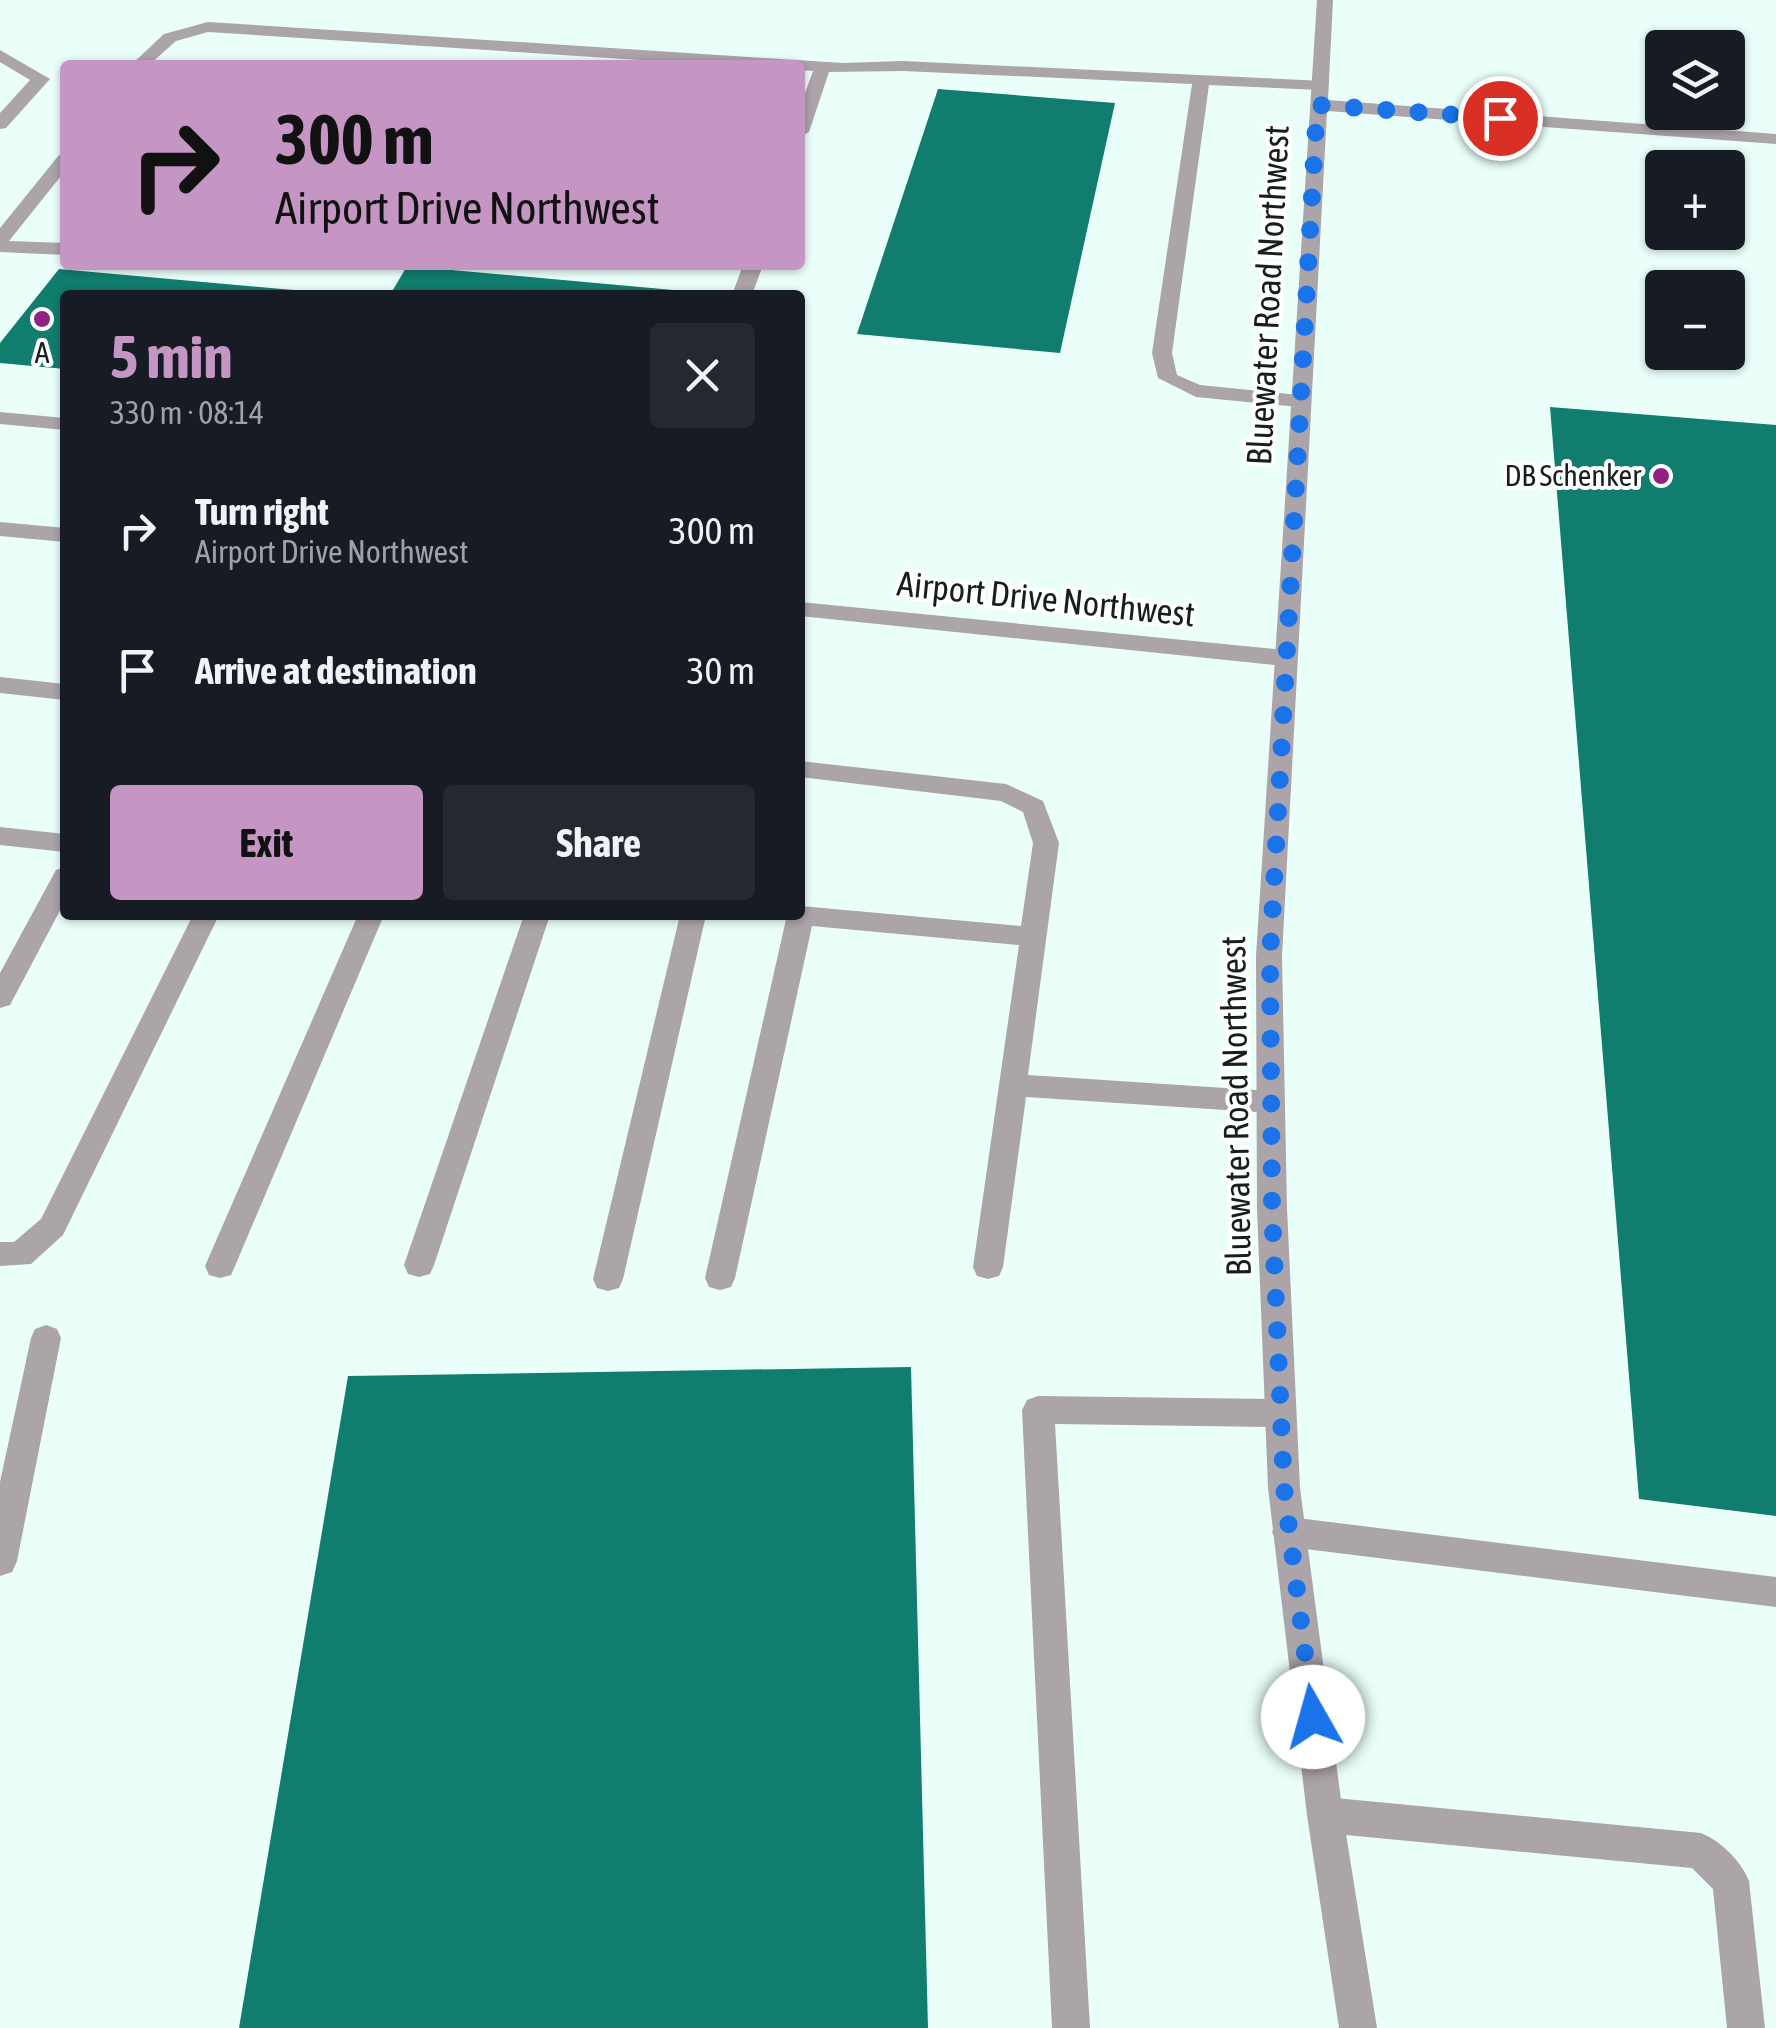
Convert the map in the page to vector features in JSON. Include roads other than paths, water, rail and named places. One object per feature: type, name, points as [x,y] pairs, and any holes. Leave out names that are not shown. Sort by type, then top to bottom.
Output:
[{"type":"street","name":"Bluewater Road Northwest","points":[[1325,0],[1284,658],[1270,956],[1271,1102],[1280,1413],[1289,1532],[1358,2028]]},
{"type":"street","points":[[144,60],[159,41],[181,30],[208,27],[731,60]]},
{"type":"street","points":[[407,60],[421,40]]},
{"type":"street","points":[[0,54],[41,79],[0,124]]},
{"type":"street","points":[[805,65],[1201,80],[1776,139]]},
{"type":"street","points":[[805,118],[824,66]]},
{"type":"street","points":[[1201,80],[1162,353],[1168,378],[1196,390],[1299,401]]},
{"type":"street","points":[[0,243],[60,165]]},
{"type":"street","points":[[0,243],[60,249]]},
{"type":"street","points":[[0,418],[60,424]]},
{"type":"street","points":[[0,529],[60,535]]},
{"type":"street","name":"Airport Drive Northwest","points":[[805,610],[1284,658]]},
{"type":"street","points":[[0,685],[60,691]]},
{"type":"street","points":[[805,771],[1006,794],[1034,807],[1046,843],[988,1267]]},
{"type":"street","points":[[0,836],[60,842]]},
{"type":"street","points":[[0,998],[60,885]]},
{"type":"street","points":[[805,915],[1032,937]]},
{"type":"street","points":[[0,1254],[20,1255],[52,1228],[204,920]]},
{"type":"street","points":[[220,1266],[368,920]]},
{"type":"street","points":[[419,1265],[535,920]]},
{"type":"street","points":[[608,1279],[692,920]]},
{"type":"street","points":[[720,1278],[799,920]]},
{"type":"street","points":[[1013,1085],[1271,1102]]},
{"type":"street","points":[[0,1561],[46,1338]]},
{"type":"street","points":[[1071,2028],[1038,1410],[1280,1413]]},
{"type":"street","points":[[1289,1532],[1776,1592]]},
{"type":"street","points":[[1326,1815],[1701,1851],[1730,1881],[1746,2028]]},
{"type":"place","name":"A","points":[[42,319]]},
{"type":"place","name":"DB Schenker","points":[[1661,476]]}]
